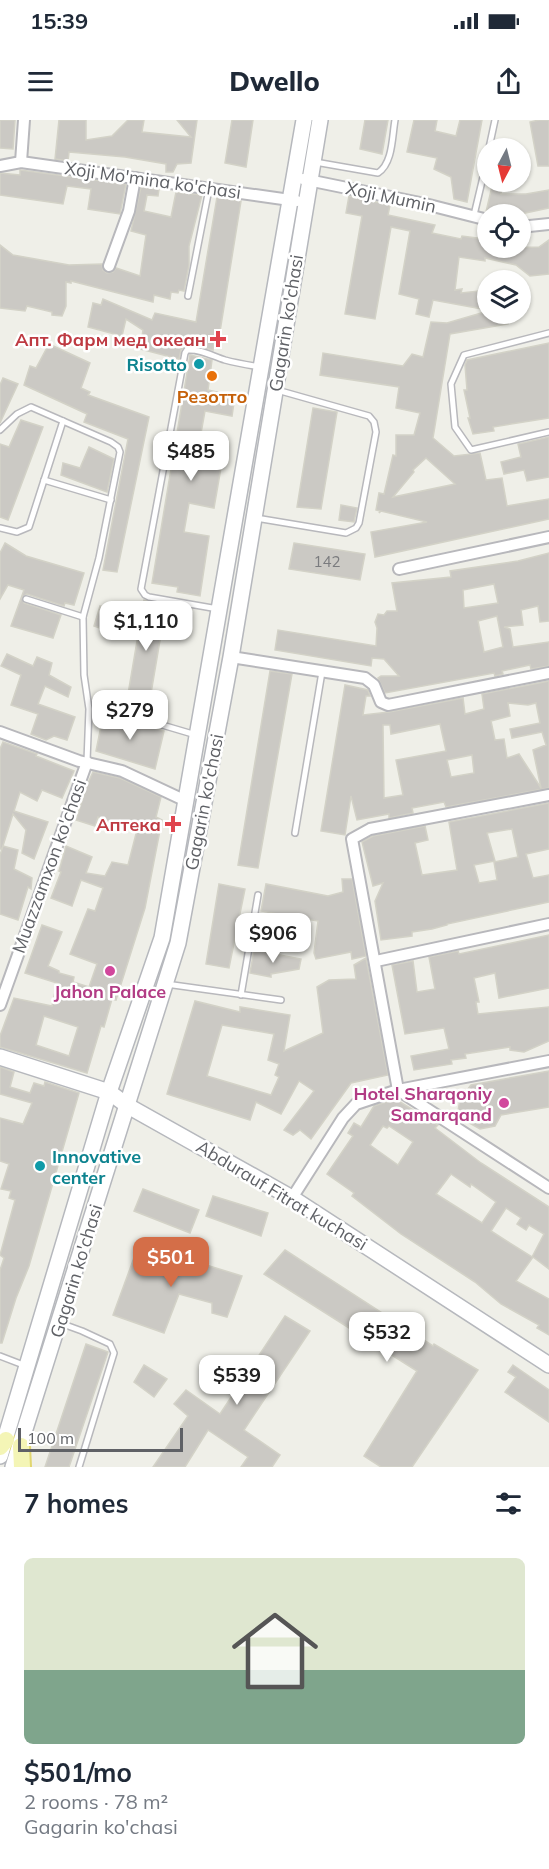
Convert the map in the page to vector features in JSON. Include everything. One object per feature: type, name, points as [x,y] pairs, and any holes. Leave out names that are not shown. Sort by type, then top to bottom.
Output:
[{"type":"main road","name":"Gagarin ko'chasi","points":[[14,1467],[7,1447],[27,1366],[109,1092],[162,938],[304,120]]},
{"type":"main road","name":"Gagarin ko'chasi","points":[[7,1447],[60,1323],[178,943],[231,657],[320,120]]},
{"type":"main road","name":"Abdurauf Fitrat kuchasi","points":[[0,1057],[109,1092],[128,1106],[292,1198],[549,1365]]},
{"type":"main road","points":[[7,1447],[22,1467]]},
{"type":"street","points":[[21,162],[24,120]]},
{"type":"street","name":"Xoji Mo'mina ko'chasi","points":[[0,166],[21,162],[306,202]]},
{"type":"street","points":[[109,266],[129,210],[135,178]]},
{"type":"street","name":"Xoji Mumin","points":[[294,178],[477,216]]},
{"type":"street","points":[[531,226],[549,224]]},
{"type":"street","points":[[399,569],[549,537]]},
{"type":"street","points":[[231,657],[365,678],[374,685],[381,702],[388,705],[549,673]]},
{"type":"street","points":[[1,735],[79,761],[122,771],[186,801]]},
{"type":"street","name":"Muazzamxon ko'chasi","points":[[0,1005],[87,762]]},
{"type":"street","points":[[549,795],[370,829],[352,839],[398,1090],[549,1188]]},
{"type":"street","points":[[376,961],[549,924]]},
{"type":"street","points":[[292,1198],[343,1118],[356,1104],[398,1090],[549,1061]]},
{"type":"lane","points":[[313,162],[378,172],[388,163],[395,120]]},
{"type":"lane","points":[[491,138],[495,120]]},
{"type":"lane","points":[[188,296],[209,188]]},
{"type":"lane","points":[[474,215],[479,192]]},
{"type":"lane","points":[[549,333],[464,355],[451,384],[455,427],[471,450],[549,432]]},
{"type":"lane","points":[[219,609],[149,597],[141,589],[185,353],[191,349],[210,352],[222,359],[261,367]]},
{"type":"lane","points":[[254,518],[346,533],[356,528],[359,523],[376,432],[374,422],[369,416],[275,389]]},
{"type":"lane","points":[[0,430],[17,414],[31,407],[118,447],[120,452],[83,618],[84,675],[89,709],[87,762]]},
{"type":"lane","points":[[0,528],[17,532],[29,526],[63,421]]},
{"type":"lane","points":[[44,480],[111,500]]},
{"type":"lane","points":[[27,599],[83,618]]},
{"type":"lane","points":[[295,833],[322,672]]},
{"type":"lane","points":[[108,709],[198,736]]},
{"type":"lane","points":[[241,995],[258,895]]},
{"type":"lane","points":[[164,984],[281,1000]]},
{"type":"lane","points":[[60,1323],[82,1330],[110,1344],[114,1353],[79,1467]]},
{"type":"lane","points":[[0,1356],[27,1366]]},
{"type":"building","points":[[0,120],[15,120],[13,149],[0,148]]},
{"type":"building","points":[[59,120],[86,120],[86,140],[112,136],[128,120],[144,120],[142,132],[191,137],[177,120],[197,120],[191,163],[177,164],[173,172],[166,172],[166,164],[125,157],[69,152],[68,161],[55,159]]},
{"type":"building","points":[[232,120],[253,120],[246,167],[225,163]]},
{"type":"building","points":[[365,120],[388,120],[382,154],[360,149]]},
{"type":"building","points":[[414,120],[437,120],[435,131],[456,136],[460,120],[482,120],[467,202],[454,199],[451,177],[434,169],[437,158],[407,152]]},
{"type":"building","points":[[549,120],[549,166],[538,166],[530,122]]},
{"type":"building","points":[[20,170],[126,184],[120,214],[88,209],[91,189],[67,186],[63,204],[0,195],[0,173],[20,175]]},
{"type":"building","points":[[141,187],[159,189],[158,196],[147,195],[144,211],[171,217],[176,192],[202,195],[189,246],[189,265],[184,291],[171,292],[170,299],[154,295],[153,302],[71,281],[71,283],[66,282],[66,306],[62,316],[27,306],[25,311],[0,308],[0,245],[13,255],[69,265],[102,264],[103,270],[107,273],[113,272],[116,268],[140,276],[146,235],[131,231]]},
{"type":"building","points":[[549,190],[549,208],[531,212],[531,204],[488,204],[491,192],[526,194]]},
{"type":"building","points":[[349,196],[390,205],[388,215],[435,225],[432,233],[461,239],[462,236],[477,238],[477,258],[485,258],[485,261],[459,257],[455,290],[462,289],[461,293],[477,291],[477,308],[433,300],[429,317],[416,314],[419,299],[399,294],[410,231],[391,227],[375,319],[345,314],[362,216],[346,213]]},
{"type":"building","points":[[217,197],[241,201],[218,344],[214,343],[213,350],[186,345],[181,350],[179,359],[140,349],[143,330],[126,319],[122,336],[88,327],[93,303],[101,305],[103,299],[152,320],[155,313],[196,322]]},
{"type":"building","points":[[549,240],[549,274],[531,276],[531,270],[522,270],[516,265],[485,258],[531,258],[531,247],[539,247]]},
{"type":"building","points":[[477,314],[477,324],[508,324],[450,334],[433,438],[454,456],[480,453],[486,480],[502,478],[507,506],[549,499],[549,519],[375,557],[371,532],[427,522],[381,511],[379,513],[380,511],[376,510],[379,493],[384,494],[393,455],[396,456],[396,435],[414,435],[420,413],[396,408],[399,387],[320,375],[323,353],[403,366],[412,354],[423,357],[431,322],[447,323]],"holes":[[[426,458],[455,484],[393,497],[414,472],[413,470]]]},
{"type":"building","points":[[549,343],[549,418],[493,427],[494,431],[473,434],[464,390],[467,390],[465,365],[467,360]]},
{"type":"building","points":[[49,344],[90,363],[81,388],[90,392],[88,395],[149,417],[117,572],[103,570],[128,439],[84,422],[87,414],[24,385],[30,366],[36,368]]},
{"type":"building","points":[[190,355],[212,360],[208,390],[235,396],[232,416],[205,411],[201,433],[226,439],[214,508],[189,503],[184,532],[209,536],[200,596],[177,592],[178,587],[152,583]]},
{"type":"building","points":[[3,378],[18,384],[0,423],[0,385]]},
{"type":"building","points":[[313,408],[337,412],[321,509],[297,507]]},
{"type":"building","points":[[21,420],[43,427],[8,520],[0,517],[0,444],[9,447]]},
{"type":"building","points":[[549,437],[549,477],[527,481],[524,470],[504,474],[501,462],[521,457],[518,444]]},
{"type":"building","points":[[89,447],[114,459],[107,492],[61,475],[63,463],[80,468]]},
{"type":"building","points":[[341,505],[357,508],[354,522],[339,520]]},
{"type":"building","points":[[5,543],[26,556],[84,573],[74,605],[65,603],[64,606],[27,594],[22,597],[24,603],[61,615],[53,638],[11,626],[24,590],[8,585],[0,599],[0,553]]},
{"type":"building","points":[[294,543],[365,554],[360,580],[289,569]]},
{"type":"building","points":[[549,553],[549,621],[540,622],[538,606],[521,610],[523,625],[504,627],[510,629],[513,647],[549,642],[549,666],[531,669],[530,665],[502,671],[503,674],[495,676],[494,673],[385,693],[378,678],[399,676],[384,659],[372,658],[371,666],[275,650],[278,630],[376,646],[375,622],[378,614],[384,615],[387,611],[397,611],[392,583],[451,577],[450,571],[518,561]],"holes":[[[494,584],[498,603],[464,608],[463,590]],[[497,616],[503,647],[484,652],[478,621]]]},
{"type":"building","points":[[144,600],[166,605],[149,705],[127,700]]},
{"type":"building","points":[[100,606],[127,614],[121,635],[94,626]]},
{"type":"building","points":[[7,654],[33,666],[37,657],[52,663],[49,675],[71,687],[68,697],[45,686],[38,704],[75,717],[67,740],[54,736],[46,740],[31,734],[38,714],[11,705],[21,675],[1,666]]},
{"type":"building","points":[[270,671],[292,674],[258,868],[238,865]]},
{"type":"building","points":[[549,681],[549,788],[446,807],[444,802],[412,808],[413,813],[389,818],[389,814],[357,820],[351,796],[345,835],[321,831],[345,685],[368,690],[370,696],[366,696],[363,715],[463,698],[465,714],[484,709],[482,694]],"holes":[[[508,703],[528,705],[536,703],[540,723],[510,729],[512,738],[542,732],[546,745],[533,750],[541,788],[519,754],[507,758],[504,739],[495,740],[491,721],[510,716]],[[440,724],[446,751],[396,760],[403,795],[384,798],[383,725],[390,725],[391,734]],[[472,755],[474,773],[451,777],[447,760]]]},
{"type":"building","points":[[104,711],[107,714],[164,731],[155,769],[96,751]]},
{"type":"building","points":[[3,742],[74,771],[62,798],[42,790],[37,801],[20,792],[14,811],[48,822],[34,859],[22,853],[26,830],[13,814],[2,849],[0,849],[0,749]]},
{"type":"building","points":[[93,772],[120,778],[161,797],[156,817],[162,820],[145,908],[116,1000],[112,999],[104,1027],[101,1026],[87,1073],[0,1047],[0,1036],[14,998],[52,1006],[57,983],[25,973],[42,925],[62,932],[48,966],[59,973],[74,977],[73,982],[89,987],[97,964],[70,954],[88,909],[95,911],[103,888],[81,880],[72,906],[51,898],[61,872],[59,871],[66,846],[92,857],[86,873],[105,876],[112,862],[128,865],[137,830],[116,825],[98,817],[95,826],[76,820]],"holes":[[[44,1016],[78,1027],[69,1056],[36,1045]]]},
{"type":"building","points":[[549,803],[549,849],[526,854],[533,878],[549,875],[549,902],[412,932],[412,936],[381,940],[375,901],[383,883],[373,886],[362,842],[373,836],[425,826],[428,840],[415,843],[422,875],[457,870],[449,822]],"holes":[[[512,829],[518,857],[494,862],[497,880],[479,883],[474,865],[495,861],[487,833]]]},
{"type":"building","points":[[3,846],[18,850],[14,869],[32,878],[31,889],[28,887],[18,920],[0,914],[0,855]]},
{"type":"building","points":[[342,879],[352,879],[366,956],[352,959],[351,952],[316,959],[314,953],[318,921],[261,911],[266,884],[328,896],[343,892]]},
{"type":"building","points":[[219,884],[245,889],[229,968],[206,964]]},
{"type":"building","points":[[549,935],[549,988],[499,998],[495,973],[474,978],[479,1002],[476,1002],[478,1014],[549,1007],[549,1041],[524,1052],[510,1050],[510,1047],[465,1054],[466,1058],[451,1060],[452,1064],[414,1070],[411,1056],[449,1049],[444,1028],[405,1034],[392,965],[413,961],[417,992],[435,989],[429,957],[458,951],[459,954]]},
{"type":"building","points":[[254,950],[301,959],[299,969],[271,974],[271,977],[250,973]]},
{"type":"building","points":[[366,958],[388,1075],[351,1083],[311,1139],[300,1130],[293,1135],[284,1130],[314,1091],[299,1081],[281,1114],[256,1102],[250,1120],[167,1094],[195,1001],[240,1012],[240,1007],[290,1015],[284,1051],[323,1033],[317,987],[329,980],[356,979],[354,965]],"holes":[[[222,1025],[274,1034],[268,1060],[279,1064],[275,1075],[279,1077],[271,1095],[207,1076]]]},
{"type":"building","points":[[0,1067],[14,1072],[10,1087],[30,1093],[34,1083],[44,1086],[45,1082],[79,1093],[29,1266],[2,1343],[0,1343],[0,1270],[4,1258],[0,1255],[15,1200],[9,1198],[11,1191],[1,1189],[9,1164],[0,1161],[0,1118],[23,1124],[32,1103],[0,1094]]},
{"type":"building","name":"Hotel Sharqoniy Samarqand","points":[[549,1071],[549,1107],[501,1115],[495,1126],[480,1129],[462,1119],[458,1111],[460,1099],[471,1085]]},
{"type":"building","points":[[395,1099],[438,1125],[435,1128],[481,1163],[549,1207],[549,1269],[533,1257],[516,1281],[549,1299],[549,1335],[537,1328],[539,1325],[501,1304],[475,1282],[401,1234],[352,1196],[354,1193],[327,1174],[353,1136],[348,1133],[354,1123],[361,1127],[374,1106]],"holes":[[[383,1126],[387,1128],[389,1126],[413,1142],[398,1165],[370,1145]],[[451,1174],[470,1187],[471,1184],[496,1202],[482,1223],[436,1194]],[[506,1208],[521,1218],[517,1224],[526,1230],[529,1225],[544,1234],[532,1257],[491,1231]]]},
{"type":"building","points":[[143,1189],[199,1210],[190,1233],[134,1211]]},
{"type":"building","points":[[213,1196],[268,1213],[261,1236],[206,1216]]},
{"type":"building","points":[[139,1244],[189,1266],[190,1260],[242,1276],[227,1317],[212,1313],[212,1303],[179,1294],[164,1333],[113,1315]]},
{"type":"building","points":[[285,1250],[433,1346],[434,1344],[478,1370],[412,1467],[381,1467],[364,1456],[417,1371],[264,1274]]},
{"type":"building","points":[[285,1316],[310,1331],[244,1430],[280,1455],[272,1467],[241,1467],[248,1457],[208,1430],[185,1467],[153,1467],[188,1416],[174,1404],[186,1390],[220,1414]]},
{"type":"building","points":[[86,1344],[108,1352],[69,1467],[45,1467]]},
{"type":"building","points":[[144,1365],[167,1379],[154,1397],[134,1382]]},
{"type":"building","points":[[513,1365],[549,1390],[549,1422],[505,1392],[516,1377],[508,1372]]},
{"type":"place","name":"Апт. Фарм мед океан","points":[[218,339]]},
{"type":"place","name":"Risotto","points":[[199,364]]},
{"type":"place","name":"Резотто","points":[[212,376]]},
{"type":"place","name":"Аптека","points":[[173,824]]},
{"type":"place","name":"Jahon Palace","points":[[110,971]]},
{"type":"place","name":"Hotel Sharqoniy Samarqand","points":[[504,1103]]},
{"type":"place","name":"Innovative center","points":[[40,1166]]}]
